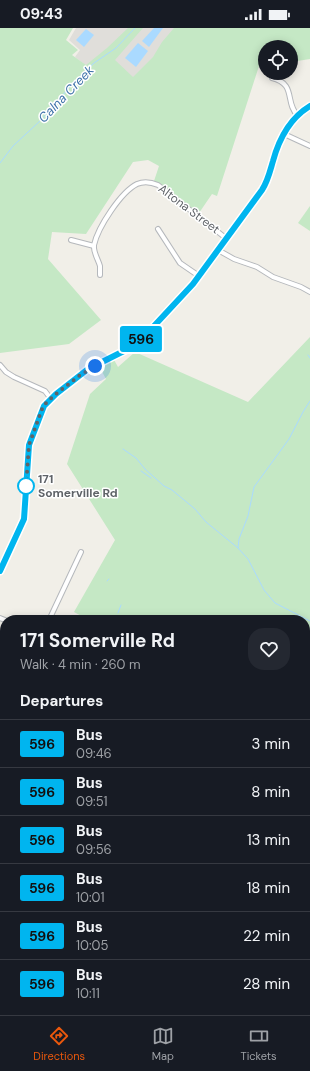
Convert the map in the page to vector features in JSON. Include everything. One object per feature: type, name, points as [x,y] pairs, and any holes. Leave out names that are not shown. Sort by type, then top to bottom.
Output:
[{"type":"street","points":[[277,80],[284,83],[287,87],[294,112],[298,116]]},
{"type":"street","points":[[0,571],[24,519],[29,445],[40,412],[46,403],[88,369],[122,353],[136,344],[187,292],[264,187],[284,134],[298,116],[310,106]]},
{"type":"street","points":[[284,134],[310,146]]},
{"type":"street","name":"Altona Street","points":[[94,246],[108,215],[114,206],[136,184],[147,182],[152,182],[158,185],[227,239]]},
{"type":"street","points":[[158,229],[180,263],[199,276]]},
{"type":"street","points":[[71,240],[94,246],[100,266],[100,275]]},
{"type":"street","points":[[218,250],[229,257],[257,267],[272,277],[301,287],[310,292]]},
{"type":"street","points":[[0,365],[6,372],[14,377],[45,391],[51,398]]},
{"type":"street","points":[[50,615],[81,552]]},
{"type":"shaded area","points":[[76,28],[177,28],[135,80],[88,67],[75,57],[80,50],[69,40]]},
{"type":"green space","points":[[0,28],[73,28],[66,40],[78,50],[72,55],[86,65],[128,28],[143,28],[115,60],[133,77],[153,57],[162,42],[174,28],[310,28],[310,59],[298,61],[298,40],[258,40],[258,69],[217,196],[212,194],[199,213],[154,181],[159,166],[148,160],[133,162],[86,234],[52,232],[48,259],[101,320],[69,344],[0,353]]},
{"type":"green space","points":[[310,206],[310,231],[298,223]]},
{"type":"green space","points":[[310,337],[310,615],[80,615],[74,612],[115,540],[67,464],[90,394],[106,379],[99,366],[113,358],[118,367],[135,352],[248,402]]},
{"type":"water","points":[[154,28],[163,28],[149,47],[142,41]]},
{"type":"water","points":[[86,29],[94,35],[84,47],[76,40]]},
{"type":"water","points":[[138,43],[148,51],[136,67],[125,58]]},
{"type":"waterway","name":"Calna Creek","points":[[0,163],[13,146],[41,120],[74,82],[94,63],[116,48],[135,28]]},
{"type":"waterway","points":[[298,615],[275,603],[264,590],[248,559],[238,548],[239,539],[248,516],[254,487],[289,439],[310,401]]},
{"type":"waterway","points":[[123,449],[136,458],[145,469],[164,486],[172,490],[195,509],[206,522],[238,548]]},
{"type":"waterway","points":[[141,471],[151,478]]},
{"type":"waterway","points":[[118,613],[121,605]]},
{"type":"bus line","name":"596","points":[[0,571],[24,519],[27,455],[32,434],[39,415],[46,403],[88,369],[122,353],[136,344],[187,292],[262,190],[266,183],[280,142],[290,124],[310,106]]},
{"type":"place","name":"171 Somerville Rd","points":[[26,486]]},
{"type":"route","points":[[26,486],[27,455],[29,445],[42,409],[56,394],[88,369],[95,366]]}]
